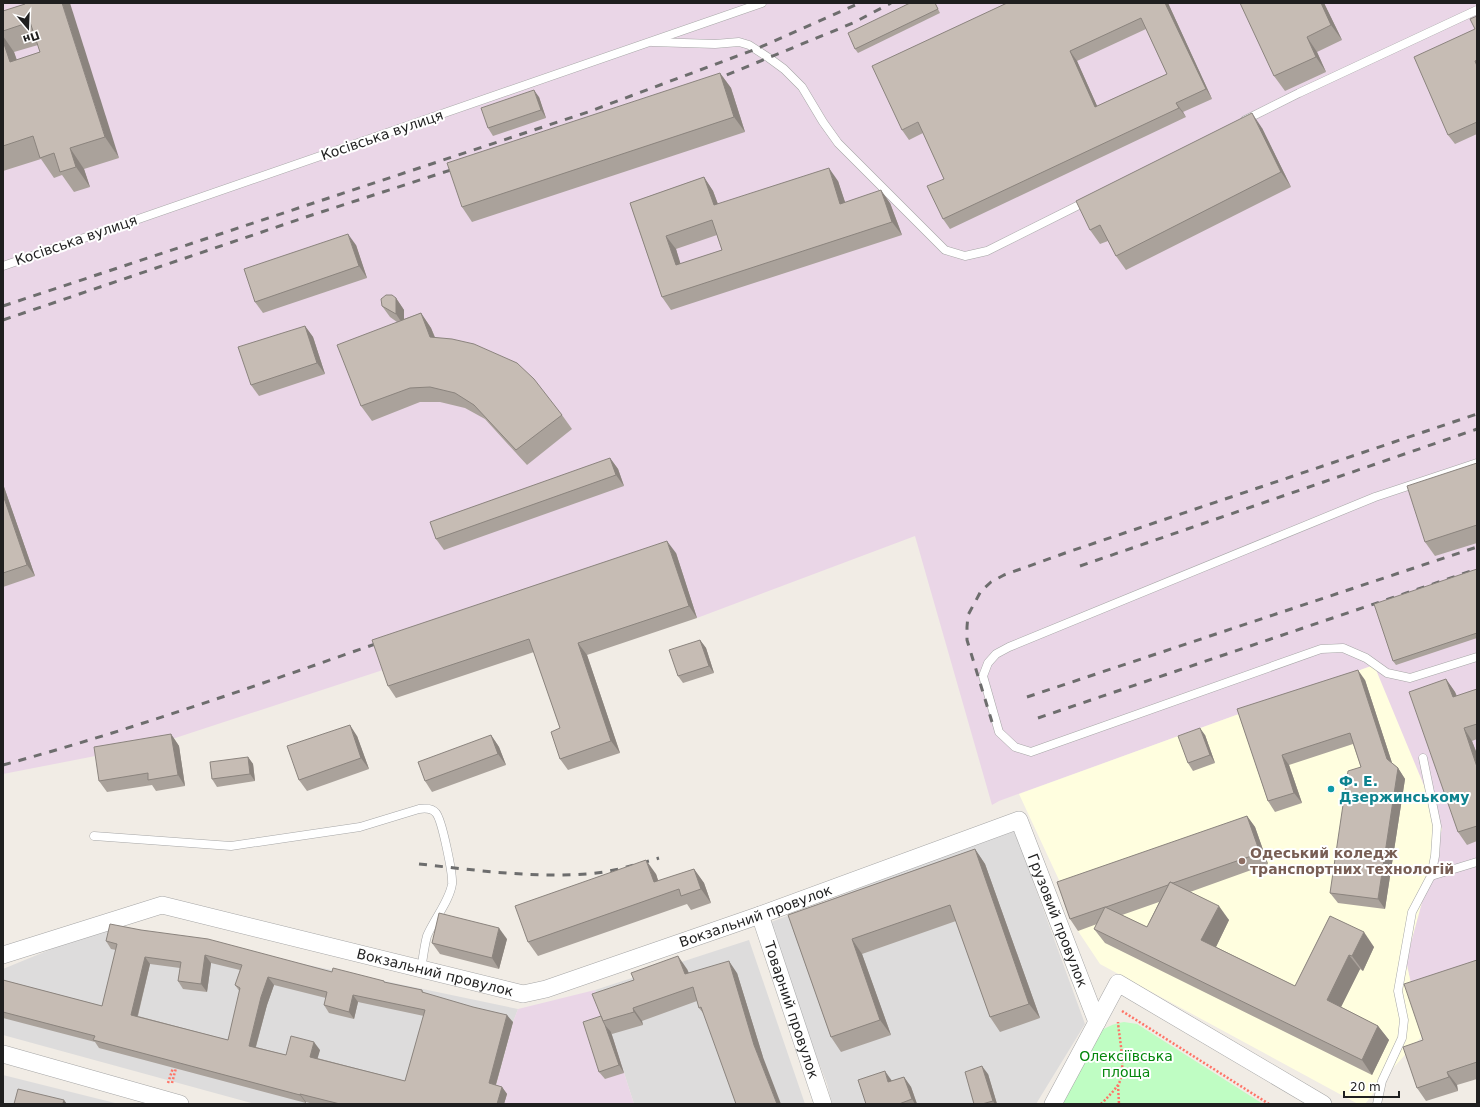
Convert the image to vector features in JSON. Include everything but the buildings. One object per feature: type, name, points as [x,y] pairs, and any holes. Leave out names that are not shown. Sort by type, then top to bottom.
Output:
[{"type":"street","name":"Вокзальний провулок","points":[[3,955],[162,905],[523,994],[546,989],[760,915],[1019,820]]},
{"type":"street","name":"Грузовий провулок","points":[[1019,820],[1097,1022]]},
{"type":"street","name":"Товарний провулок","points":[[760,915],[823,1104]]},
{"type":"street","points":[[1053,1104],[1118,983],[1323,1104]]},
{"type":"street","points":[[3,1054],[143,1099],[180,1104]]},
{"type":"lane","name":"Косівська вулиця","points":[[3,266],[762,3]]},
{"type":"lane","points":[[1235,125],[1299,93],[1477,10]]},
{"type":"lane","points":[[652,42],[714,44],[739,42],[749,45],[769,58],[784,69],[802,87],[822,122],[838,143],[945,250],[965,256],[987,251],[1094,197]]},
{"type":"lane","points":[[1477,463],[1375,497],[1009,647],[996,654],[988,663],[983,676],[999,732],[1015,748],[1031,752],[1321,649],[1343,648],[1366,658],[1387,674],[1410,678],[1477,657]]},
{"type":"lane","points":[[1376,1104],[1382,1081],[1402,1038],[1404,1020],[1398,991],[1412,912],[1431,876],[1435,856],[1437,826],[1423,758]]},
{"type":"lane","points":[[94,836],[231,846],[360,827],[419,809],[427,808],[432,810],[437,814],[441,826],[451,872],[452,885],[427,937],[421,970]]},
{"type":"lane","points":[[1431,876],[1477,862]]},
{"type":"path","points":[[1118,983],[1116,1007],[1269,1104]]},
{"type":"path","points":[[1101,1104],[1118,1084],[1121,1077],[1122,1068],[1117,1015]]},
{"type":"path","points":[[169,1086],[174,1068]]},
{"type":"path","points":[[1118,1084],[1119,1104]]},
{"type":"shaded area","points":[[3,3],[1477,3],[1477,976],[1414,997],[1406,961],[1374,665],[999,801],[992,805],[915,536],[697,618],[676,554],[386,669],[157,744],[3,774]]},
{"type":"shaded area","name":"Одеський коледж транспортних технологій","points":[[1374,665],[1442,829],[1406,961],[1414,997],[1425,1033],[1394,1067],[1365,1104],[1358,1104],[1100,964],[1078,931],[1065,893],[1019,794]]},
{"type":"shaded area","points":[[1014,829],[1085,1024],[1036,1104],[832,1104],[827,1084],[766,924]]},
{"type":"shaded area","points":[[112,924],[518,1009],[513,1022],[491,1104],[255,1104],[3,1035],[3,969]]},
{"type":"shaded area","points":[[749,940],[805,1104],[634,1104],[608,1023],[595,990]]},
{"type":"shaded area","points":[[595,990],[608,1023],[634,1104],[491,1104],[513,1022],[518,1009]]},
{"type":"shaded area","points":[[3,1075],[119,1104],[3,1104]]},
{"type":"green space","name":"Олексіївська площа","points":[[1124,1022],[1137,1024],[1263,1104],[1060,1104],[1097,1034],[1109,1026]]},
{"type":"railway","points":[[3,306],[588,112],[756,49],[860,3]]},
{"type":"railway","points":[[712,81],[853,23],[891,3]]},
{"type":"railway","points":[[3,320],[309,216],[460,167]]},
{"type":"railway","points":[[992,722],[967,640],[968,615],[981,591],[991,582],[1004,575],[1068,552],[1477,414]]},
{"type":"railway","points":[[1080,566],[1477,429]]},
{"type":"railway","points":[[1027,697],[1477,547]]},
{"type":"railway","points":[[1038,718],[1477,569]]},
{"type":"railway","points":[[3,765],[146,722],[381,642]]},
{"type":"railway","points":[[419,864],[503,873],[566,875],[605,872],[659,858]]},
{"type":"place","name":"Ф. Е. Дзержинському","points":[[1331,789]]},
{"type":"place","name":"Одеський коледж транспортних технологій","points":[[1242,861]]}]
